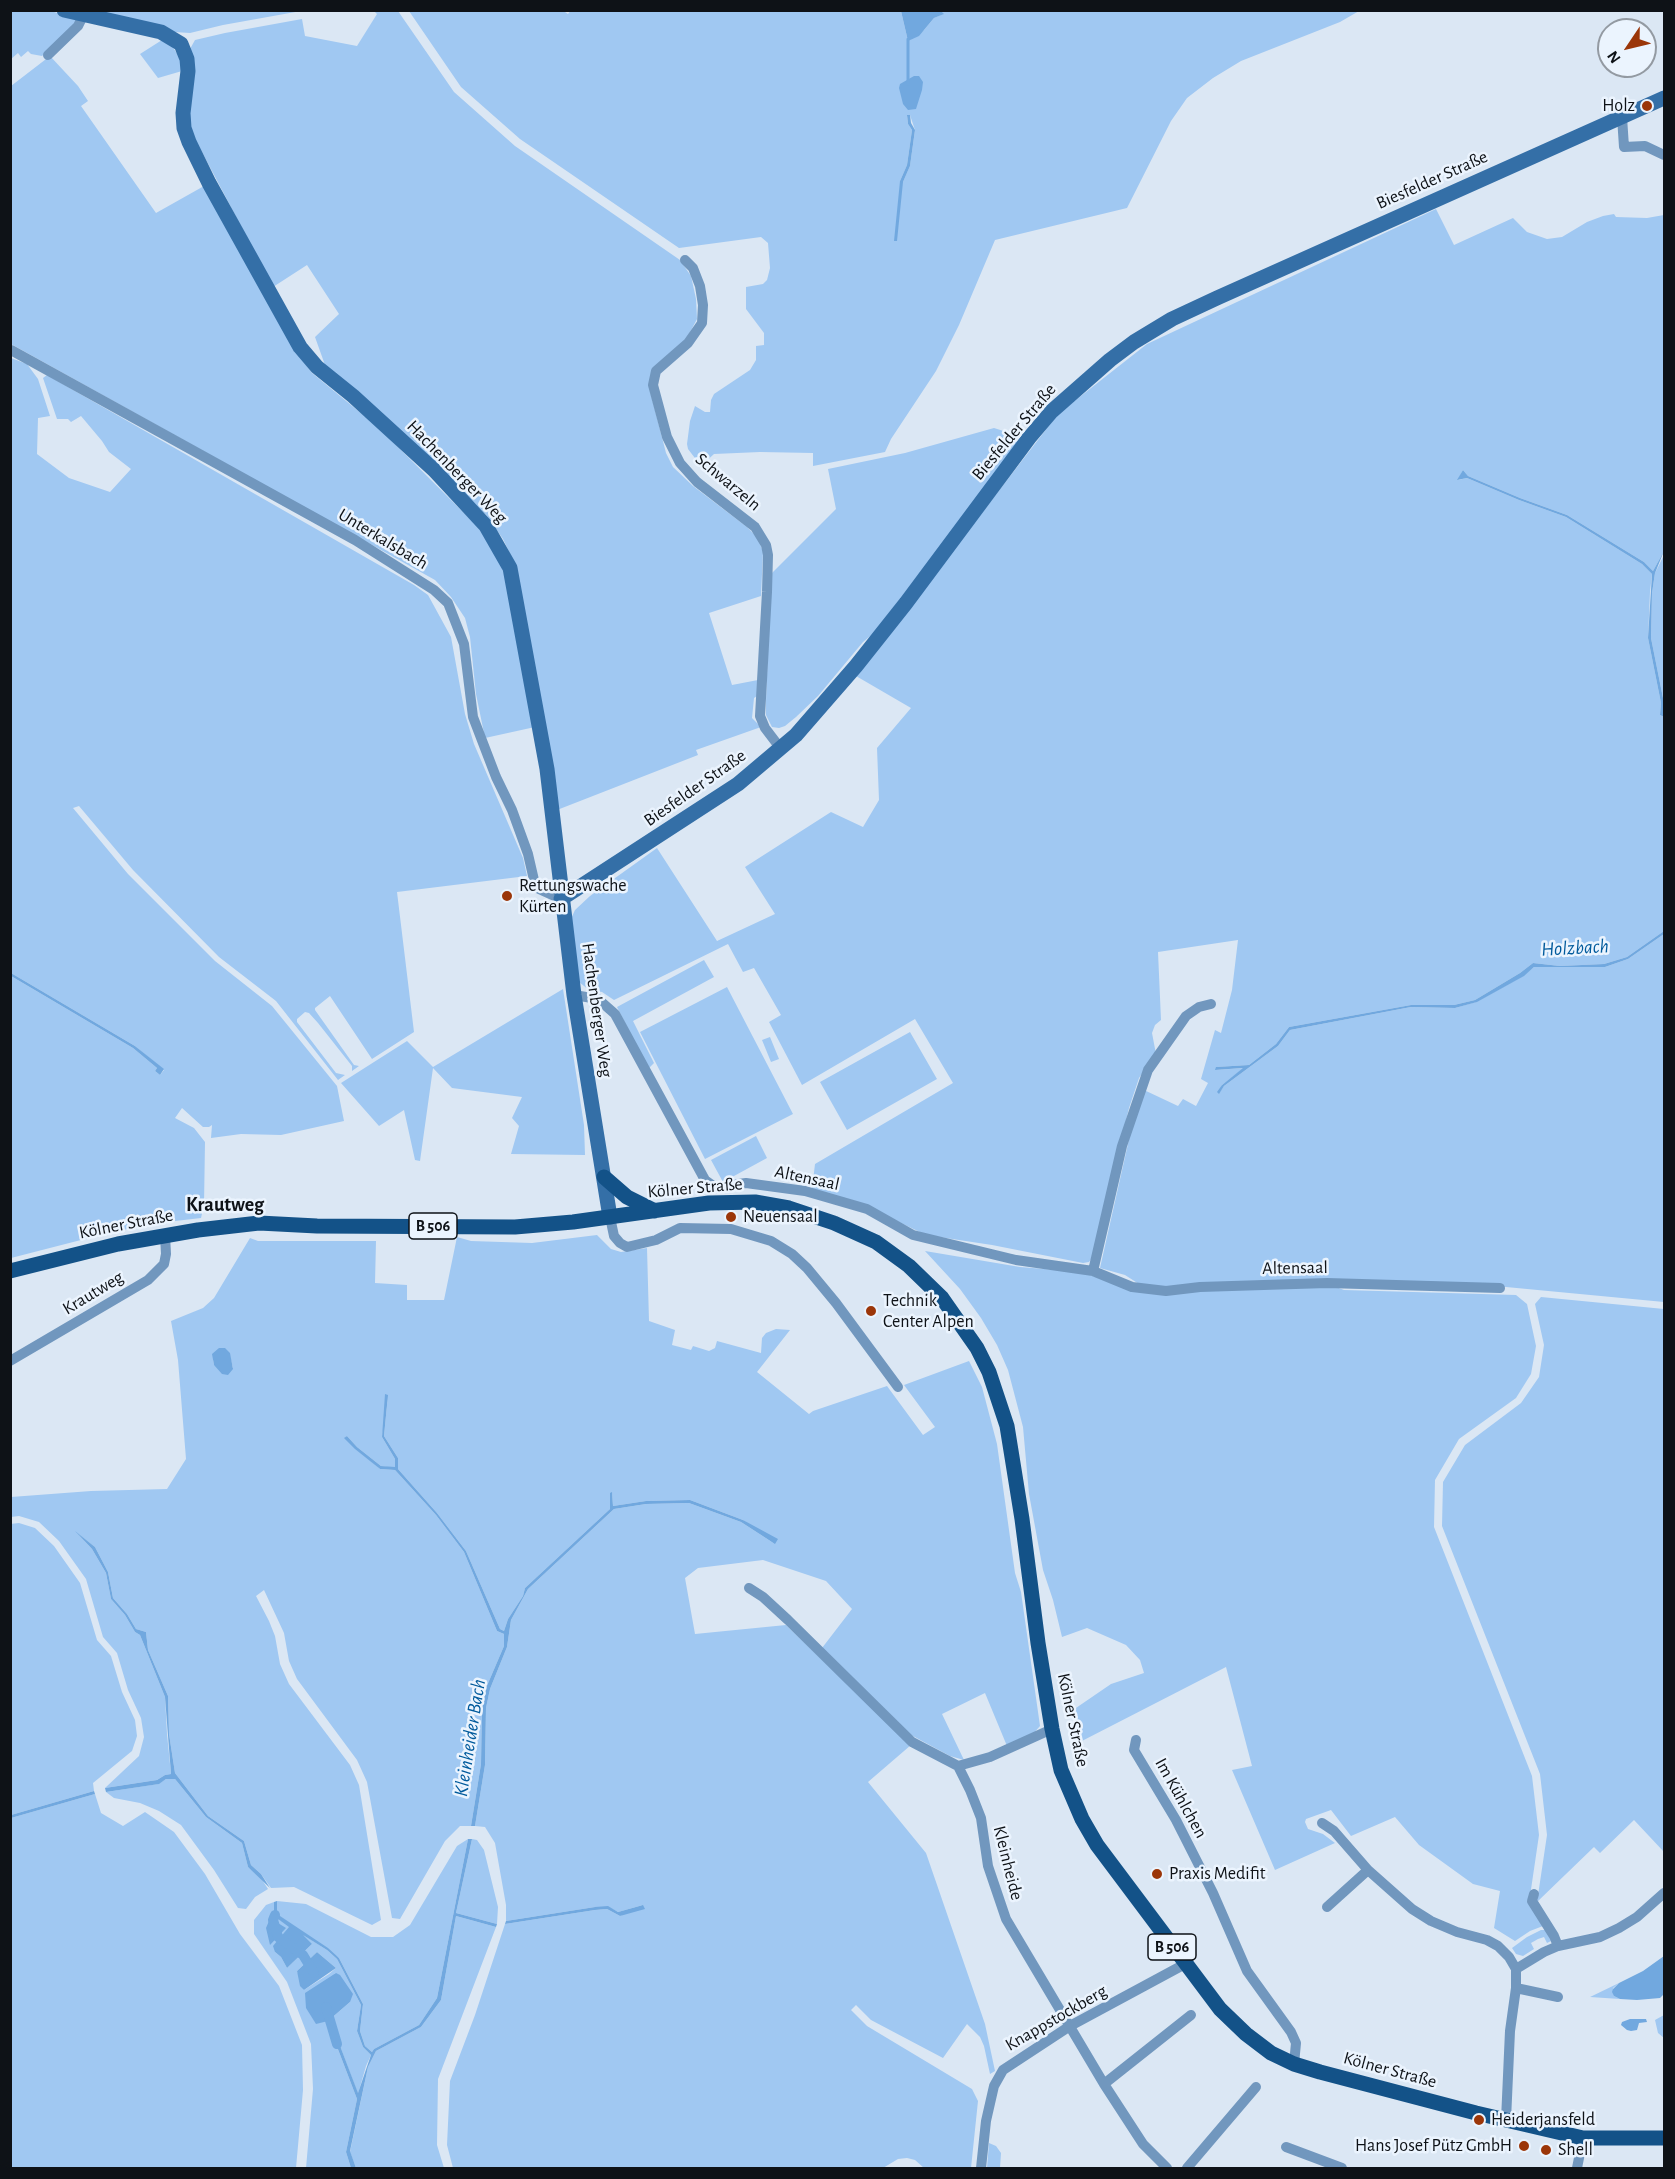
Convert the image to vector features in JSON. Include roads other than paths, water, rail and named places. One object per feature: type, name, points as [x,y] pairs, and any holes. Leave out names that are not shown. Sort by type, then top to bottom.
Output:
[{"type":"main road","points":[[604,1177],[627,1197],[655,1211]]},
{"type":"main road","name":"Kölner Straße","points":[[10,1271],[68,1255],[165,1235],[260,1223],[317,1226],[514,1227],[550,1225],[709,1203],[737,1202],[755,1202],[789,1208],[834,1223],[876,1242],[909,1266],[942,1298],[977,1348],[989,1372],[1007,1426],[1052,1729],[1064,1778],[1096,1845],[1220,2009],[1239,2029],[1271,2053],[1294,2064],[1378,2088],[1583,2138],[1665,2138]]},
{"type":"street","name":"Hachenberger Weg","points":[[64,10],[161,32],[181,44],[187,59],[188,71],[183,113],[184,128],[189,142],[204,175],[300,347],[317,367],[353,396],[434,470],[486,526],[500,546],[510,568],[547,769],[574,995],[610,1217]]},
{"type":"street","points":[[48,55],[78,26],[83,16]]},
{"type":"street","name":"Biesfelder Straße","points":[[561,899],[738,784],[781,749],[809,722],[856,666],[1044,420],[1067,396],[1134,342],[1172,319],[1665,98]]},
{"type":"street","points":[[1622,117],[1624,147],[1645,146],[1662,150]]},
{"type":"street","name":"Schwarzeln","points":[[686,260],[693,268],[700,286],[703,305],[702,323],[691,339],[656,371],[652,385],[667,436],[680,463],[697,482],[755,527],[766,545],[768,584],[760,716],[765,728],[781,749]]},
{"type":"street","name":"Unterkalsbach","points":[[11,350],[355,540],[434,590],[448,603],[464,644],[473,717],[496,777],[512,810],[534,880],[539,889],[561,899]]},
{"type":"street","name":"Altensaal","points":[[574,995],[598,999],[615,1014],[708,1184],[715,1187],[746,1183],[805,1191],[867,1209],[913,1235],[1016,1260],[1093,1271],[1132,1287],[1166,1291],[1327,1283],[1500,1288]]},
{"type":"street","points":[[1093,1271],[1122,1146],[1148,1070],[1186,1016],[1199,1007],[1211,1004]]},
{"type":"street","points":[[610,1217],[615,1236],[627,1247],[656,1240],[680,1228],[731,1229],[771,1241],[792,1254],[807,1268],[836,1303],[897,1387]]},
{"type":"street","name":"Krautweg","points":[[10,1361],[148,1280],[164,1264],[165,1235]]},
{"type":"street","points":[[749,1588],[763,1597],[788,1620],[912,1742],[958,1766],[990,1757],[1052,1729]]},
{"type":"street","name":"Im Kühlchen","points":[[1136,1740],[1134,1750],[1176,1820],[1247,1971],[1291,2032],[1296,2043],[1294,2064]]},
{"type":"street","name":"Kleinheide","points":[[958,1766],[981,1818],[988,1866],[1006,1919],[1104,2084],[1143,2144],[1167,2169]]},
{"type":"street","points":[[1322,1823],[1334,1831],[1368,1870],[1412,1909],[1431,1921],[1498,1946],[1509,1957],[1516,1969],[1516,1988],[1510,2031],[1506,2120]]},
{"type":"street","points":[[1327,1907],[1368,1870]]},
{"type":"street","points":[[1516,1969],[1530,1959],[1558,1946],[1581,1943],[1619,1928],[1637,1917],[1665,1893]]},
{"type":"street","points":[[1534,1894],[1532,1901],[1558,1946]]},
{"type":"street","name":"Knappstockberg","points":[[981,2169],[986,2121],[997,2078],[1003,2070],[1070,2026],[1185,1964]]},
{"type":"street","points":[[1516,1988],[1558,1997]]},
{"type":"street","points":[[1104,2084],[1191,2015]]},
{"type":"street","points":[[1187,2169],[1256,2087]]},
{"type":"street","points":[[1577,2169],[1583,2138]]},
{"type":"street","points":[[1286,2147],[1342,2169]]},
{"type":"waterway","points":[[908,39],[908,84]]},
{"type":"waterway","points":[[275,1915],[273,1920],[278,1937],[303,1955],[314,1973]]},
{"type":"waterway","points":[[326,2007],[337,2044]]},
{"type":"place","name":"Holz","points":[[1647,106]]},
{"type":"place","name":"Rettungswache Kürten","points":[[507,896]]},
{"type":"place","name":"Neuensaal","points":[[731,1217]]},
{"type":"place","name":"Technik Center Alpen","points":[[871,1311]]},
{"type":"place","name":"Praxis Medifit","points":[[1157,1874]]},
{"type":"place","name":"Heiderjansfeld","points":[[1479,2120]]},
{"type":"place","name":"Hans Josef Pütz GmbH","points":[[1524,2146]]},
{"type":"place","name":"Shell","points":[[1546,2150]]},
{"type":"district","name":"Krautweg","points":[[225,1205]]},
{"type":"water label","name":"Holzbach","points":[[1575,948]]},
{"type":"water label","name":"Kleinheider Bach","points":[[470,1738]]}]
